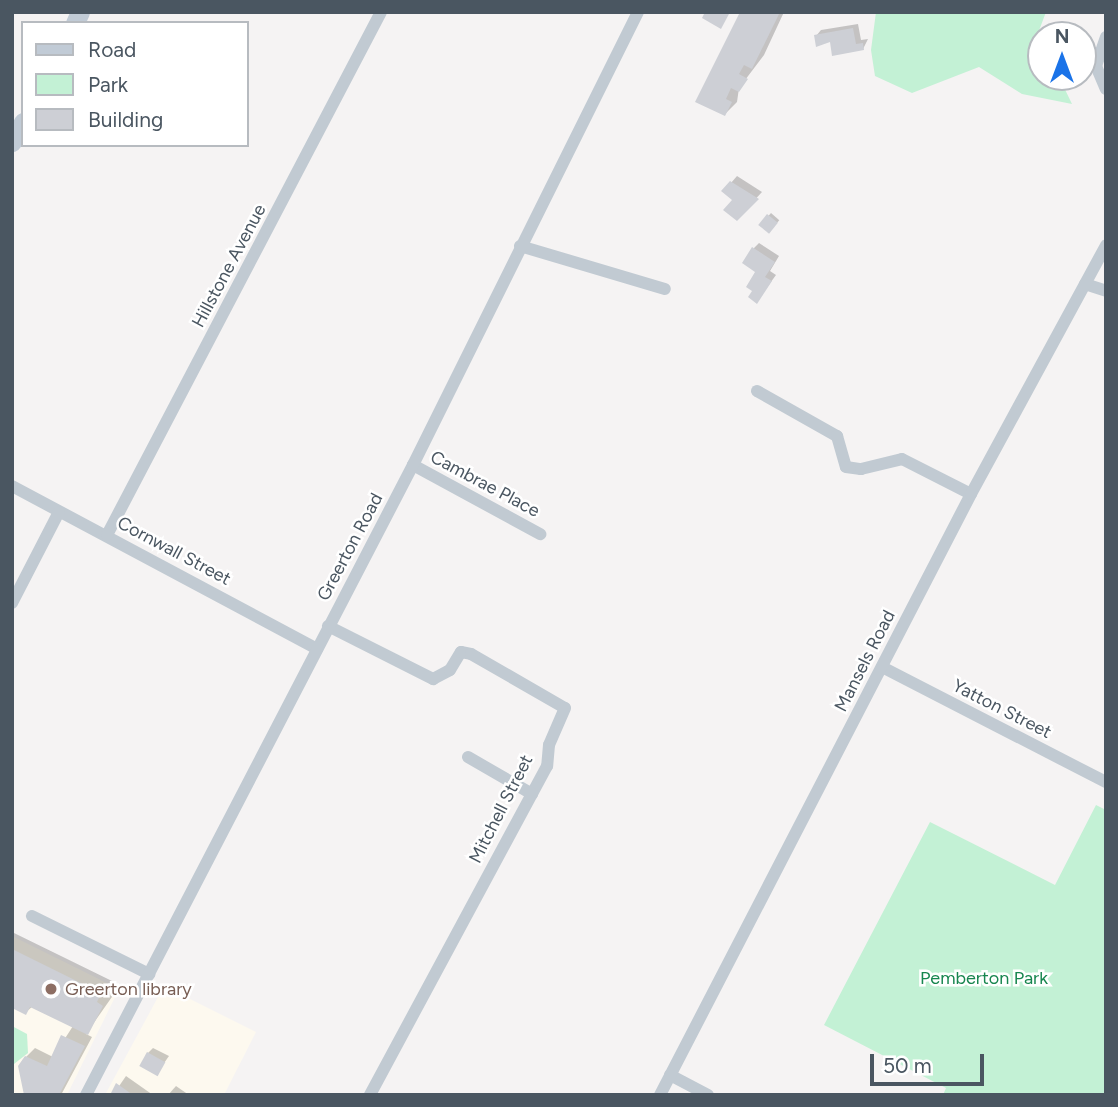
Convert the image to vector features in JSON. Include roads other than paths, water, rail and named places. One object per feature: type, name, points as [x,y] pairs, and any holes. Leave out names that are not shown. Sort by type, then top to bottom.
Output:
[{"type":"main road","points":[[12,142],[21,125]]},
{"type":"street","name":"Hillstone Avenue","points":[[107,535],[382,12]]},
{"type":"street","name":"Greerton Road","points":[[86,1095],[413,465],[638,12]]},
{"type":"street","points":[[1106,37],[1096,66],[1106,89]]},
{"type":"street","name":"Mansels Road","points":[[660,1095],[971,494],[1106,245]]},
{"type":"street","points":[[520,246],[665,289]]},
{"type":"street","points":[[1085,284],[1106,291]]},
{"type":"street","points":[[757,391],[837,436],[846,467],[861,469],[902,459],[971,494]]},
{"type":"street","name":"Cambrae Place","points":[[413,465],[540,534]]},
{"type":"street","name":"Cornwall Street","points":[[12,486],[317,649]]},
{"type":"street","points":[[12,603],[59,512]]},
{"type":"street","name":"Mitchell Street","points":[[328,626],[433,679],[450,670],[461,652],[471,654],[562,704],[565,713],[532,794],[370,1095]]},
{"type":"street","name":"Yatton Street","points":[[882,667],[1106,782]]},
{"type":"street","points":[[468,757],[532,794]]},
{"type":"street","points":[[32,916],[149,974]]},
{"type":"street","points":[[670,1075],[708,1095]]},
{"type":"place","name":"Greerton library","points":[[51,989]]},
{"type":"park label","name":"Pemberton Park","points":[[984,978]]}]
